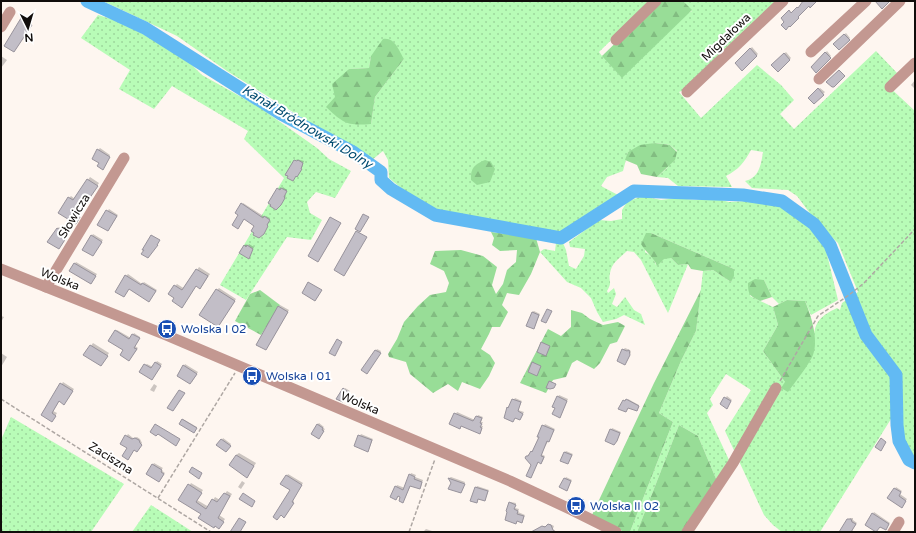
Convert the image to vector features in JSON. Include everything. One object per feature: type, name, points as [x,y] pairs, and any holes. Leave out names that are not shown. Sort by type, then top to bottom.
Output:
[{"type":"street","points":[[616,40],[656,1]]},
{"type":"street","name":"Migdałowa","points":[[687,92],[783,1]]},
{"type":"street","points":[[811,52],[866,1]]},
{"type":"street","points":[[819,79],[900,1]]},
{"type":"street","points":[[1,27],[10,12]]},
{"type":"street","points":[[890,87],[915,62]]},
{"type":"street","name":"Słowicza","points":[[46,287],[124,158]]},
{"type":"street","name":"Wolska","points":[[1,269],[166,335],[438,451],[510,480],[616,532]]},
{"type":"street","points":[[687,532],[733,463],[776,388]]},
{"type":"path","points":[[776,388],[818,316],[864,283],[915,229]]},
{"type":"path","points":[[158,498],[240,366]]},
{"type":"path","name":"Zaciszna","points":[[1,399],[211,532]]},
{"type":"path","points":[[409,532],[438,451]]},
{"type":"green space","points":[[103,1],[651,1],[599,52],[602,56],[692,11],[683,1],[777,1],[684,90],[679,92],[701,118],[757,65],[781,85],[794,100],[780,114],[794,129],[876,51],[897,73],[886,84],[915,111],[915,468],[907,464],[894,443],[891,419],[820,532],[782,532],[764,515],[725,431],[751,390],[726,374],[710,399],[713,405],[707,413],[729,460],[717,481],[698,436],[679,425],[637,532],[630,532],[673,422],[659,413],[681,361],[696,331],[703,271],[713,270],[731,282],[734,269],[651,233],[646,233],[645,252],[653,257],[656,265],[664,258],[671,258],[678,265],[688,264],[668,313],[641,260],[634,252],[627,251],[617,260],[611,269],[610,285],[607,291],[608,293],[614,288],[616,294],[612,304],[617,307],[625,297],[634,310],[641,314],[645,325],[624,315],[616,319],[603,322],[591,298],[581,288],[567,282],[540,252],[544,249],[555,251],[556,243],[563,243],[569,266],[576,269],[584,256],[585,249],[570,247],[569,242],[599,220],[611,221],[622,219],[622,210],[627,202],[642,196],[661,200],[677,198],[696,200],[713,198],[729,202],[746,201],[768,193],[785,198],[795,205],[826,250],[838,300],[811,315],[805,301],[787,300],[779,304],[772,297],[764,280],[750,296],[773,307],[778,325],[763,351],[785,382],[814,342],[816,325],[822,317],[837,308],[840,310],[842,303],[858,292],[838,243],[818,224],[797,196],[788,190],[752,188],[745,181],[756,174],[760,166],[763,152],[751,150],[741,165],[726,176],[732,187],[678,186],[668,178],[657,177],[667,168],[677,151],[670,145],[655,143],[628,152],[623,171],[607,177],[601,186],[618,195],[561,233],[438,212],[413,198],[389,178],[388,160],[383,151],[372,160],[345,141],[320,129],[227,71],[177,36]],"holes":[[[371,56],[404,59],[375,97],[371,124],[335,97],[349,69],[369,68]]]},
{"type":"green space","points":[[659,1],[683,1],[692,10],[622,78],[602,56]]},
{"type":"green space","points":[[98,15],[121,22],[170,49],[191,64],[202,75],[259,107],[317,148],[329,159],[351,171],[335,198],[316,192],[307,202],[310,213],[322,220],[311,240],[287,237],[246,300],[220,285],[284,178],[244,139],[248,131],[172,86],[154,109],[119,89],[130,70],[81,38]]},
{"type":"green space","points":[[383,39],[394,42],[404,59],[375,97],[371,124],[351,124],[341,120],[326,107],[335,97],[332,84],[349,69],[369,68],[371,56]]},
{"type":"green space","points":[[655,143],[670,145],[677,152],[675,160],[657,177],[641,174],[637,165],[625,160],[628,152],[640,145]]},
{"type":"green space","points":[[485,160],[491,162],[495,169],[490,182],[477,185],[471,180],[471,172],[478,163]]},
{"type":"green space","points":[[491,232],[536,238],[540,252],[531,274],[519,295],[507,293],[502,305],[508,312],[500,327],[492,327],[481,349],[490,355],[495,363],[489,376],[480,389],[462,382],[458,391],[448,384],[433,393],[410,374],[406,362],[389,357],[388,354],[397,339],[404,322],[418,306],[430,295],[446,292],[449,283],[444,271],[430,264],[435,251],[461,250],[483,256],[497,267],[492,285],[496,294],[503,284],[507,270],[516,262],[517,250],[500,251],[492,245],[494,238]]},
{"type":"green space","points":[[646,233],[651,233],[734,269],[734,276],[731,282],[713,270],[703,271],[691,269],[688,264],[678,265],[671,258],[664,259],[657,266],[641,244]]},
{"type":"green space","points":[[755,279],[764,280],[772,297],[760,301],[750,295],[748,283]]},
{"type":"green space","points":[[260,290],[280,305],[261,335],[235,321],[250,294]]},
{"type":"green space","points":[[701,290],[696,331],[681,361],[659,413],[673,422],[630,532],[624,532],[592,515],[654,383]]},
{"type":"green space","points":[[787,300],[805,301],[810,313],[815,335],[815,349],[813,355],[788,392],[781,388],[785,382],[763,351],[778,325],[773,307]]},
{"type":"green space","points":[[571,310],[582,313],[590,319],[603,325],[618,322],[625,326],[617,342],[610,344],[600,363],[594,369],[577,360],[572,363],[566,377],[553,380],[546,393],[520,383],[548,329],[561,336],[571,327]]},
{"type":"green space","points":[[11,417],[124,484],[91,532],[1,532],[1,440]]},
{"type":"green space","points":[[679,425],[698,436],[717,481],[686,532],[637,532]]},
{"type":"green space","points":[[151,505],[193,532],[132,532]]},
{"type":"building","points":[[803,1],[817,1],[810,8],[809,6],[786,30],[781,25],[784,22],[781,18],[789,10],[791,13],[797,7],[798,8]]},
{"type":"building","points":[[875,1],[890,1],[882,9]]},
{"type":"building","points":[[21,18],[32,25],[14,52],[4,46]]},
{"type":"building","points":[[844,34],[850,40],[839,50],[833,44]]},
{"type":"building","points":[[750,48],[757,56],[742,71],[735,63]]},
{"type":"building","points":[[825,52],[831,58],[816,73],[811,67]]},
{"type":"building","points":[[784,53],[790,60],[778,72],[771,65]]},
{"type":"building","points":[[839,70],[845,76],[834,87],[832,87],[826,82]]},
{"type":"building","points":[[818,88],[824,95],[814,104],[808,98]]},
{"type":"building","points":[[97,149],[110,157],[103,170],[97,166],[99,163],[92,159]]},
{"type":"building","points":[[294,160],[298,160],[303,163],[302,169],[293,181],[285,175]]},
{"type":"building","points":[[87,179],[98,186],[89,199],[84,196],[73,213],[80,217],[76,224],[58,213],[68,197],[73,200]]},
{"type":"building","points":[[277,188],[287,191],[281,205],[276,210],[268,203]]},
{"type":"building","points":[[241,203],[263,218],[264,216],[270,220],[264,234],[259,238],[253,235],[254,233],[251,231],[254,226],[244,219],[238,229],[232,225],[238,215],[235,213]]},
{"type":"building","points":[[106,210],[117,216],[108,231],[97,225]]},
{"type":"building","points":[[363,214],[369,217],[360,232],[355,229]]},
{"type":"building","points":[[330,217],[341,223],[318,262],[308,256]]},
{"type":"building","points":[[57,228],[68,235],[59,249],[47,242]]},
{"type":"building","points":[[356,231],[367,237],[344,276],[334,270]]},
{"type":"building","points":[[91,235],[102,242],[93,256],[82,250]]},
{"type":"building","points":[[151,235],[160,240],[148,258],[141,254]]},
{"type":"building","points":[[244,245],[246,247],[247,245],[253,249],[249,259],[239,253]]},
{"type":"building","points":[[74,263],[96,276],[91,284],[69,271]]},
{"type":"building","points":[[196,269],[208,276],[200,289],[196,286],[182,308],[172,301],[174,298],[168,294],[174,285],[182,290]]},
{"type":"building","points":[[125,275],[141,285],[142,283],[156,291],[149,302],[129,289],[124,297],[115,292]]},
{"type":"building","points":[[308,282],[322,290],[315,301],[302,293]]},
{"type":"building","points":[[216,289],[235,301],[218,327],[199,315]]},
{"type":"building","points":[[278,306],[288,312],[266,350],[256,345]]},
{"type":"building","points":[[547,309],[552,311],[546,323],[541,321]]},
{"type":"building","points":[[532,312],[539,315],[534,329],[526,326]]},
{"type":"building","points":[[115,330],[129,339],[132,334],[140,338],[134,348],[137,349],[129,361],[120,355],[123,350],[108,341]]},
{"type":"building","points":[[337,339],[342,342],[335,356],[329,353]]},
{"type":"building","points":[[541,342],[550,346],[546,356],[537,352]]},
{"type":"building","points":[[90,345],[108,356],[101,366],[83,355]]},
{"type":"building","points":[[622,349],[627,351],[629,350],[630,355],[625,365],[617,361]]},
{"type":"building","points":[[375,350],[381,353],[367,374],[361,370]]},
{"type":"building","points":[[155,362],[161,366],[152,380],[139,372],[144,364],[151,368]]},
{"type":"building","points":[[532,362],[541,366],[537,376],[528,372]]},
{"type":"building","points":[[183,365],[197,374],[190,384],[177,376]]},
{"type":"building","points":[[549,381],[556,384],[554,388],[546,388]]},
{"type":"building","points":[[60,383],[73,391],[64,405],[59,401],[52,413],[56,416],[52,422],[41,415]]},
{"type":"building","points":[[343,388],[349,393],[343,402],[336,399]]},
{"type":"building","points":[[179,390],[185,393],[173,411],[167,408]]},
{"type":"building","points":[[557,396],[567,401],[560,418],[552,414],[555,408],[552,407]]},
{"type":"building","points":[[724,397],[731,401],[727,409],[720,404]]},
{"type":"building","points":[[512,399],[521,402],[518,411],[523,414],[520,420],[515,418],[513,422],[504,418],[507,407],[508,408]]},
{"type":"building","points":[[626,399],[639,406],[637,411],[628,408],[626,412],[618,409],[623,400],[625,401]]},
{"type":"building","points":[[454,413],[473,421],[476,416],[482,418],[480,423],[482,424],[480,427],[482,428],[480,434],[461,426],[460,429],[449,424]]},
{"type":"building","points":[[182,419],[197,428],[194,433],[179,424]]},
{"type":"building","points":[[155,424],[180,439],[176,446],[158,434],[156,436],[150,432]]},
{"type":"building","points":[[317,424],[323,428],[322,430],[324,431],[319,439],[311,434]]},
{"type":"building","points":[[542,425],[554,430],[549,442],[547,441],[541,456],[544,457],[541,464],[538,462],[531,478],[526,476],[531,465],[525,458],[531,451],[532,452],[539,437],[537,437]]},
{"type":"building","points":[[610,429],[620,433],[614,445],[605,441]]},
{"type":"building","points":[[125,435],[132,439],[135,438],[139,440],[142,445],[137,452],[134,450],[128,460],[122,456],[127,448],[120,444]]},
{"type":"building","points":[[358,435],[372,440],[368,452],[354,446]]},
{"type":"building","points":[[881,438],[886,442],[881,451],[875,447]]},
{"type":"building","points":[[221,439],[231,446],[226,452],[216,445]]},
{"type":"building","points":[[564,452],[572,455],[568,464],[560,461]]},
{"type":"building","points":[[236,455],[254,466],[247,478],[229,465]]},
{"type":"building","points":[[152,464],[162,470],[161,472],[164,474],[159,482],[146,474]]},
{"type":"building","points":[[192,467],[202,473],[199,479],[189,472]]},
{"type":"building","points":[[409,474],[415,477],[414,479],[422,482],[420,489],[410,486],[403,503],[399,501],[400,497],[398,496],[396,500],[390,497],[395,486],[403,490]]},
{"type":"building","points":[[286,475],[302,485],[292,502],[294,503],[284,518],[281,515],[277,520],[273,517],[290,490],[280,484]]},
{"type":"building","points":[[448,478],[465,484],[461,493],[448,489],[451,483]]},
{"type":"building","points":[[564,478],[571,481],[567,491],[559,487]]},
{"type":"building","points":[[188,484],[202,493],[196,502],[206,509],[212,499],[217,502],[224,493],[230,496],[218,518],[224,522],[219,529],[215,526],[214,528],[198,518],[201,514],[178,500]]},
{"type":"building","points":[[475,487],[488,491],[485,501],[478,499],[477,503],[470,501]]},
{"type":"building","points":[[894,488],[901,492],[899,496],[906,501],[902,508],[887,498]]},
{"type":"building","points":[[243,493],[255,501],[252,507],[239,499]]},
{"type":"building","points":[[509,502],[516,505],[514,509],[518,511],[517,514],[524,516],[522,523],[517,521],[516,524],[505,520]]},
{"type":"building","points":[[872,513],[889,524],[886,530],[880,527],[876,532],[865,525]]},
{"type":"building","points":[[239,518],[246,522],[240,532],[230,532]]},
{"type":"building","points":[[847,519],[851,519],[852,522],[856,524],[851,532],[839,532]]},
{"type":"building","points":[[548,524],[551,525],[553,530],[556,532],[531,532],[542,526],[545,527]]},
{"type":"waterway","name":"Kanał Bródnowski Dolny","points":[[87,1],[145,28],[281,114],[353,152],[381,172],[381,180],[391,189],[435,215],[561,238],[634,191],[743,195],[782,201],[814,224],[830,245],[866,335],[896,375],[897,425],[899,441],[909,460],[915,463]]},
{"type":"place","name":"Wolska I 02","points":[[167,329]]},
{"type":"place","name":"Wolska I 01","points":[[252,376]]},
{"type":"place","name":"Wolska II 02","points":[[576,506]]}]
